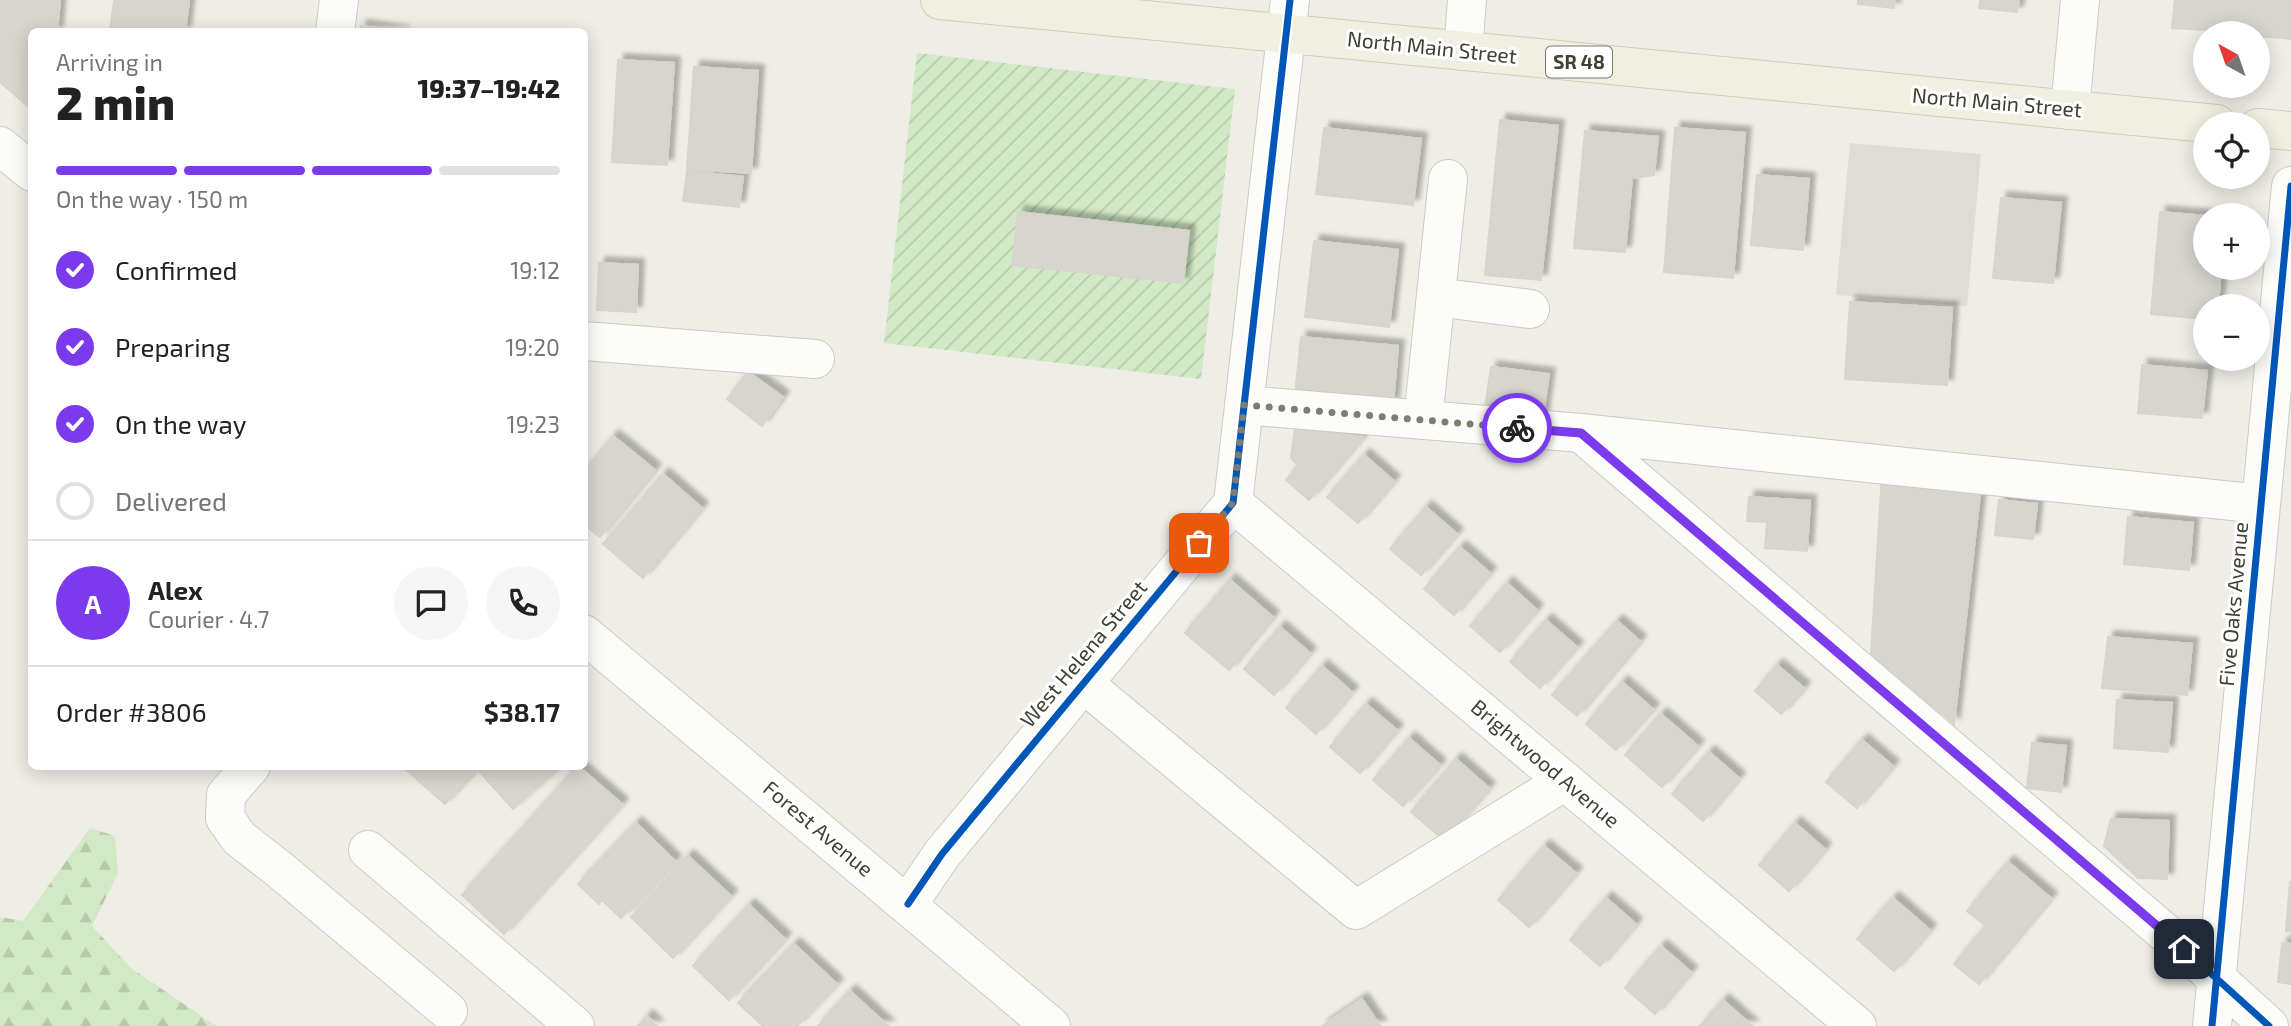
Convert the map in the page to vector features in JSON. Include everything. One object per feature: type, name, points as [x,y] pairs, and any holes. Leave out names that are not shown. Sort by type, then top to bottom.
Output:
[{"type":"main road","name":"North Main Street","points":[[940,0],[1288,17],[1463,51],[2193,122]]},
{"type":"main road","points":[[2270,129],[2291,131]]},
{"type":"street","points":[[336,28],[339,0]]},
{"type":"street","points":[[1463,51],[1467,0]]},
{"type":"street","points":[[2070,110],[2080,0]]},
{"type":"street","points":[[1233,503],[1288,17]]},
{"type":"street","points":[[0,146],[28,169]]},
{"type":"street","points":[[1423,420],[1448,179]]},
{"type":"street","name":"Five Oaks Avenue","points":[[2212,1026],[2261,504],[2279,433],[2291,186]]},
{"type":"street","points":[[1436,297],[1530,309]]},
{"type":"street","points":[[588,341],[816,359]]},
{"type":"street","points":[[1244,405],[1581,433],[2261,504]]},
{"type":"street","points":[[1581,433],[2269,1026]]},
{"type":"street","name":"West Helena Street","points":[[908,904],[942,854],[1233,503]]},
{"type":"street","name":"Brightwood Avenue","points":[[1233,503],[1857,1026]]},
{"type":"street","name":"Forest Avenue","points":[[588,637],[1051,1026]]},
{"type":"street","points":[[1083,683],[1356,910],[1565,781]]},
{"type":"street","points":[[248,770],[226,796],[225,818],[239,838],[448,1011]]},
{"type":"street","points":[[368,850],[575,1026]]},
{"type":"green space","points":[[917,53],[1235,89],[1201,379],[884,343]]},
{"type":"green space","points":[[90,828],[115,836],[118,873],[92,926],[131,968],[216,1026],[0,1026],[0,917],[23,921]]},
{"type":"shaded area","points":[[1850,143],[1981,154],[1967,306],[1836,295]]},
{"type":"building","points":[[0,0],[60,0],[57,28],[28,28],[28,106],[0,82]]},
{"type":"building","points":[[114,0],[189,0],[186,28],[110,28]]},
{"type":"building","points":[[1858,0],[1895,0],[1894,8],[1858,4]]},
{"type":"building","points":[[1980,0],[2019,0],[2017,12],[1979,8]]},
{"type":"building","points":[[2175,0],[2291,0],[2291,39],[2270,37],[2270,21],[2193,21],[2193,29],[2172,28]]},
{"type":"building","points":[[618,60],[674,63],[667,165],[612,162]]},
{"type":"building","points":[[694,67],[758,71],[751,173],[687,169]]},
{"type":"building","points":[[1500,120],[1558,126],[1541,280],[1485,275]]},
{"type":"building","points":[[1324,128],[1421,139],[1413,205],[1316,194]]},
{"type":"building","points":[[1675,128],[1745,133],[1733,278],[1664,272]]},
{"type":"building","points":[[1585,131],[1658,137],[1654,175],[1632,178],[1625,252],[1574,248]]},
{"type":"building","points":[[687,171],[743,177],[739,207],[683,201]]},
{"type":"building","points":[[1757,175],[1809,179],[1803,250],[1751,245]]},
{"type":"building","points":[[2001,198],[2061,203],[2053,283],[1993,278]]},
{"type":"building","points":[[1018,212],[1189,231],[1183,283],[1012,265]]},
{"type":"building","points":[[2160,212],[2193,215],[2193,280],[2220,280],[2219,294],[2193,294],[2193,318],[2151,314]]},
{"type":"building","points":[[1314,241],[1398,250],[1389,327],[1305,317]]},
{"type":"building","points":[[599,263],[638,265],[636,312],[597,310]]},
{"type":"building","points":[[1850,302],[1952,308],[1947,385],[1845,379]]},
{"type":"building","points":[[1301,337],[1398,346],[1393,404],[1295,395]]},
{"type":"building","points":[[2142,365],[2207,371],[2202,418],[2138,413]]},
{"type":"building","points":[[1491,367],[1549,374],[1543,415],[1485,407]]},
{"type":"building","points":[[748,372],[783,397],[762,426],[727,399]]},
{"type":"building","points":[[1295,428],[1363,437],[1309,500],[1286,480],[1298,465],[1291,458]]},
{"type":"building","points":[[613,436],[655,470],[600,537],[588,528],[588,466]]},
{"type":"building","points":[[1364,455],[1394,481],[1358,523],[1327,497]]},
{"type":"building","points":[[663,474],[702,508],[643,578],[603,544]]},
{"type":"building","points":[[1882,474],[1980,494],[1954,724],[1871,654]]},
{"type":"building","points":[[1749,497],[1810,501],[1807,551],[1765,548],[1767,522],[1747,521]]},
{"type":"building","points":[[1999,500],[2037,504],[2033,539],[1995,535]]},
{"type":"building","points":[[1426,507],[1457,534],[1421,575],[1390,549]]},
{"type":"building","points":[[2128,517],[2193,523],[2189,570],[2124,564]]},
{"type":"building","points":[[1460,547],[1490,573],[1454,615],[1424,589]]},
{"type":"building","points":[[1230,580],[1273,617],[1229,670],[1185,633]]},
{"type":"building","points":[[1507,583],[1537,610],[1500,652],[1470,626]]},
{"type":"building","points":[[1546,620],[1577,647],[1540,688],[1510,662]]},
{"type":"building","points":[[1617,621],[1640,641],[1577,716],[1552,695]]},
{"type":"building","points":[[1280,627],[1310,653],[1274,695],[1244,669]]},
{"type":"building","points":[[2108,637],[2192,644],[2187,695],[2102,688]]},
{"type":"building","points":[[1777,665],[1804,688],[1781,714],[1755,691]]},
{"type":"building","points":[[1322,666],[1352,692],[1316,734],[1286,708]]},
{"type":"building","points":[[1622,682],[1653,709],[1616,750],[1586,724]]},
{"type":"building","points":[[2117,700],[2172,703],[2168,752],[2114,748]]},
{"type":"building","points":[[1366,704],[1397,730],[1360,773],[1330,747]]},
{"type":"building","points":[[1661,714],[1698,746],[1662,787],[1625,755]]},
{"type":"building","points":[[1409,738],[1440,765],[1403,806],[1373,780]]},
{"type":"building","points":[[1862,740],[1893,766],[1857,808],[1826,782]]},
{"type":"building","points":[[2032,743],[2066,746],[2061,792],[2027,788]]},
{"type":"building","points":[[1709,752],[1739,778],[1703,821],[1672,794]]},
{"type":"building","points":[[1456,759],[1489,788],[1444,840],[1411,812]]},
{"type":"building","points":[[407,770],[475,770],[445,804]]},
{"type":"building","points":[[478,770],[556,770],[513,809]]},
{"type":"building","points":[[574,770],[583,770],[622,804],[504,934],[462,895]]},
{"type":"building","points":[[2111,819],[2169,821],[2167,879],[2138,878],[2104,846]]},
{"type":"building","points":[[636,823],[675,861],[621,918],[602,900],[599,904],[578,884]]},
{"type":"building","points":[[1795,823],[1825,849],[1789,891],[1759,865]]},
{"type":"building","points":[[1544,846],[1576,873],[1529,927],[1498,900]]},
{"type":"building","points":[[688,856],[731,896],[673,958],[631,917]]},
{"type":"building","points":[[2008,862],[2051,898],[1979,984],[1954,964],[1986,926],[1967,911]]},
{"type":"building","points":[[2290,882],[2291,931],[2286,931]]},
{"type":"building","points":[[1606,898],[1636,924],[1600,966],[1570,940]]},
{"type":"building","points":[[1893,898],[1930,930],[1894,971],[1857,939]]},
{"type":"building","points":[[749,905],[785,939],[729,1000],[693,966]]},
{"type":"building","points":[[2282,943],[2291,944],[2291,984],[2278,982]]},
{"type":"building","points":[[794,944],[837,984],[797,1026],[763,1026],[738,1003]]},
{"type":"building","points":[[1661,946],[1691,972],[1655,1014],[1625,988]]},
{"type":"building","points":[[850,991],[888,1026],[818,1026]]},
{"type":"building","points":[[1362,999],[1380,1026],[1322,1026]]},
{"type":"building","points":[[1723,1000],[1752,1026],[1700,1026]]},
{"type":"building","points":[[647,1016],[657,1026],[638,1026]]},
{"type":"cycle path","points":[[908,904],[942,854],[1233,503],[1290,0]]},
{"type":"cycle path","points":[[2212,1026],[2291,186]]},
{"type":"cycle path","points":[[1581,433],[2184,949],[2269,1026]]},
{"type":"way so far","points":[[1199,543],[1233,503],[1244,405],[1517,428]]},
{"type":"route","points":[[1517,428],[1581,433],[2184,949]]}]
